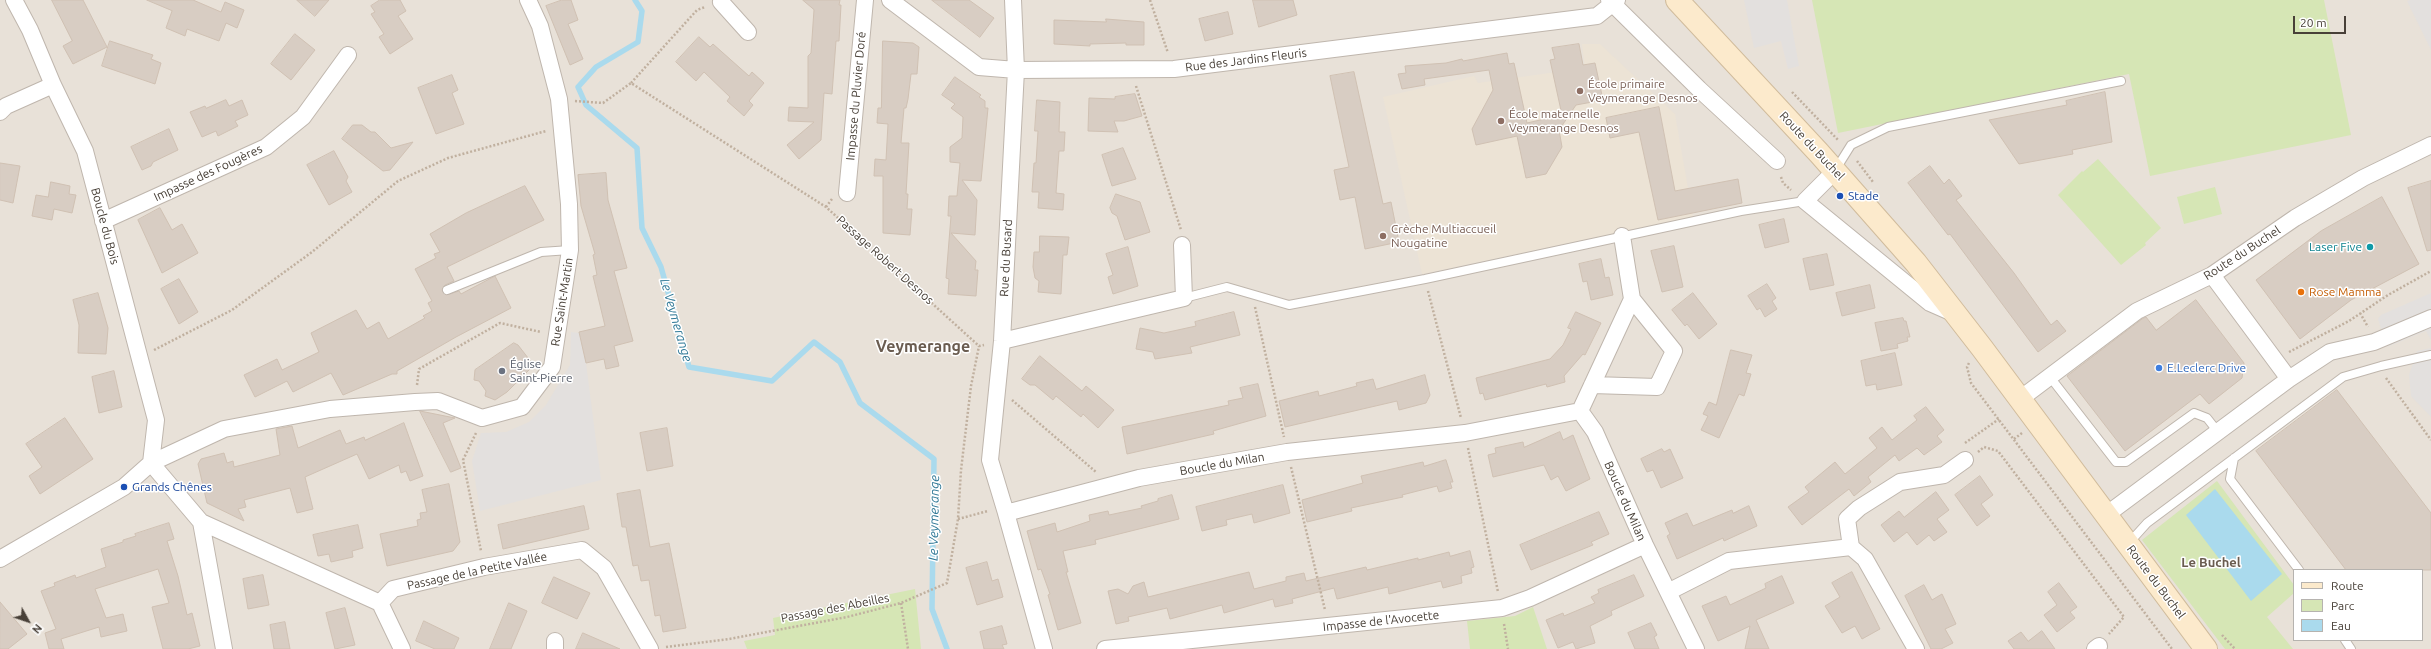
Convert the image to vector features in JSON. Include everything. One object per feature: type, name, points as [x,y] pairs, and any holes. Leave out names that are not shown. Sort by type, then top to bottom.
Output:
[{"type":"main road","name":"Route du Buchel","points":[[1677,0],[1835,170],[1916,263],[1957,314],[2206,649]]},
{"type":"street","name":"Boucle du Bois","points":[[14,0],[30,30],[53,86],[85,151],[156,420],[151,463]]},
{"type":"street","name":"Rue Saint-Martin","points":[[482,418],[522,407],[552,368],[570,250],[569,204],[560,127],[559,99],[540,26],[528,0]]},
{"type":"street","name":"Impasse du Pluvier Doré","points":[[847,193],[865,0]]},
{"type":"street","name":"Rue des Jardins Fleuris","points":[[890,0],[978,67],[1016,70],[1174,69],[1597,16],[1612,2]]},
{"type":"street","name":"Rue du Busard","points":[[1006,509],[990,460],[1002,341],[1016,70],[1014,0]]},
{"type":"street","points":[[722,1],[748,32]]},
{"type":"street","points":[[1612,2],[1777,161]]},
{"type":"street","name":"Impasse des Fougères","points":[[104,221],[266,147],[303,117],[348,55]]},
{"type":"street","points":[[0,112],[6,106],[53,86]]},
{"type":"street","name":"Route du Buchel","points":[[2020,399],[2137,311],[2212,275],[2295,218],[2362,178],[2431,145]]},
{"type":"street","points":[[1835,170],[1805,201],[1930,303],[1957,314]]},
{"type":"street","points":[[1592,385],[1657,387],[1674,351],[1632,299],[1622,236]]},
{"type":"street","points":[[1002,341],[1184,298],[1182,245]]},
{"type":"street","points":[[2212,275],[2289,379]]},
{"type":"street","points":[[1580,411],[1632,299]]},
{"type":"street","points":[[2106,515],[2289,379],[2330,352],[2374,342],[2431,318]]},
{"type":"street","points":[[0,558],[124,487],[151,463],[224,430],[330,409],[415,402],[438,401],[482,418]]},
{"type":"street","name":"Boucle du Milan","points":[[1006,509],[1139,478],[1287,452],[1465,433],[1580,411],[1595,432],[1645,545],[1696,649]]},
{"type":"street","points":[[1916,649],[1865,559],[1851,547],[1847,519],[1859,508],[1900,482],[1944,475],[1965,460]]},
{"type":"street","points":[[151,463],[201,522],[380,603],[402,649]]},
{"type":"street","points":[[1006,509],[1044,649]]},
{"type":"street","points":[[201,522],[224,649]]},
{"type":"street","name":"Impasse de l'Avocette","points":[[1104,649],[1502,608],[1530,598],[1645,545]]},
{"type":"street","points":[[1668,592],[1729,561],[1851,547]]},
{"type":"street","name":"Passage de la Petite Vallée","points":[[380,603],[393,589],[484,567],[582,550],[604,568],[655,648]]},
{"type":"lane","points":[[1835,170],[1851,145],[1888,127],[2121,81]]},
{"type":"lane","points":[[1184,298],[1227,287],[1289,305],[1425,279],[1622,236],[1741,212],[1805,201]]},
{"type":"lane","points":[[447,290],[541,252],[570,250]]},
{"type":"lane","points":[[2128,544],[2147,523],[2343,377],[2381,366],[2431,355]]},
{"type":"lane","points":[[2050,377],[2116,462],[2126,462],[2194,413],[2207,418],[2218,432]]},
{"type":"lane","points":[[2234,458],[2230,479],[2298,569]]},
{"type":"path","points":[[1150,0],[1174,69]]},
{"type":"path","points":[[559,99],[602,103],[630,83],[697,10],[722,1]]},
{"type":"path","points":[[1131,70],[1181,226],[1182,245]]},
{"type":"path","name":"Passage Robert Desnos","points":[[630,83],[826,207],[979,346]]},
{"type":"path","points":[[140,357],[232,310],[312,252],[398,181],[448,158],[560,127]]},
{"type":"path","points":[[1777,161],[1783,183],[1805,201]]},
{"type":"path","points":[[2276,362],[2292,350],[2349,321],[2388,295],[2431,271]]},
{"type":"path","points":[[1425,279],[1465,433],[1502,608],[1508,649]]},
{"type":"path","points":[[415,402],[419,369],[500,323],[557,336]]},
{"type":"path","points":[[979,346],[1002,341]]},
{"type":"path","name":"Passage des Abeilles","points":[[655,648],[729,639],[847,617],[901,603],[947,583],[958,519],[962,462],[971,386],[979,346]]},
{"type":"path","points":[[1982,348],[1972,356],[1967,367],[1971,383],[2172,649]]},
{"type":"path","points":[[2381,366],[2385,377],[2431,440]]},
{"type":"path","points":[[997,387],[1112,485]]},
{"type":"path","points":[[482,418],[463,460],[484,567]]},
{"type":"path","points":[[1999,419],[1963,444],[1965,460],[1984,447],[1998,451],[2124,617],[2097,647]]},
{"type":"path","points":[[958,519],[1006,509]]},
{"type":"path","points":[[901,603],[908,649]]},
{"type":"shaded area","points":[[0,0],[2431,0],[2431,649],[0,649]]},
{"type":"shaded area","points":[[1744,0],[1787,0],[1799,66],[1788,69],[1781,41],[1754,48]]},
{"type":"shaded area","points":[[2431,0],[2431,50],[2407,1]]},
{"type":"shaded area","points":[[1582,44],[1600,44],[1675,114],[1693,217],[1422,274],[1383,97],[1474,76],[1478,83],[1585,68]]},
{"type":"shaded area","points":[[2431,293],[2431,340],[2426,331],[2387,347],[2378,319],[2381,315]]},
{"type":"shaded area","points":[[571,332],[579,333],[586,363],[601,480],[480,511],[472,461],[481,433],[506,432],[529,422],[546,405],[570,365]]},
{"type":"shaded area","points":[[2431,348],[2431,417],[2411,396],[2409,375],[2417,351]]},
{"type":"green space","points":[[1812,0],[2324,0],[2351,135],[2150,176],[2129,74],[1838,133]]},
{"type":"green space","points":[[2098,159],[2161,228],[2145,243],[2146,245],[2121,265],[2058,195],[2082,171],[2083,172]]},
{"type":"green space","points":[[2215,187],[2222,214],[2184,224],[2177,197]]},
{"type":"green space","points":[[2217,481],[2293,584],[2293,594],[2267,617],[2293,649],[2225,649],[2142,540]]},
{"type":"green space","points":[[915,589],[921,649],[747,649],[744,641],[775,635],[773,618]]},
{"type":"green space","points":[[1533,607],[1547,649],[1470,649],[1467,621],[1515,616]]},
{"type":"water","points":[[2215,489],[2282,574],[2251,601],[2186,515]]},
{"type":"building","points":[[52,0],[83,0],[107,47],[73,64],[63,46],[72,41]]},
{"type":"building","points":[[147,0],[193,0],[221,12],[225,2],[244,10],[237,28],[226,23],[219,41],[187,29],[185,36],[166,28],[172,11]]},
{"type":"building","points":[[297,0],[329,0],[315,16]]},
{"type":"building","points":[[380,0],[400,0],[406,11],[398,16],[413,39],[390,54],[379,37],[384,34],[371,14],[375,12],[371,6]]},
{"type":"building","points":[[562,0],[571,0],[578,20],[568,24],[583,59],[570,65],[546,6]]},
{"type":"building","points":[[803,0],[840,0],[839,5],[841,5],[839,41],[836,41],[832,94],[824,93],[821,140],[799,159],[787,145],[814,122],[788,121],[789,107],[808,108],[808,56],[811,53],[814,10]]},
{"type":"building","points":[[932,0],[969,0],[994,18],[980,37]]},
{"type":"building","points":[[1253,0],[1293,0],[1297,15],[1259,27]]},
{"type":"building","points":[[1228,12],[1233,34],[1205,41],[1199,19]]},
{"type":"building","points":[[1106,19],[1144,22],[1144,45],[1126,45],[1126,43],[1090,44],[1090,46],[1054,44],[1054,20],[1106,22]]},
{"type":"building","points":[[295,34],[315,50],[291,80],[271,64]]},
{"type":"building","points":[[699,37],[710,47],[713,44],[749,76],[752,72],[764,83],[749,101],[753,105],[744,116],[727,101],[730,97],[704,72],[696,81],[676,62]]},
{"type":"building","points":[[110,41],[153,55],[151,59],[161,63],[155,84],[102,66]]},
{"type":"building","points":[[883,41],[913,43],[919,47],[917,74],[911,74],[908,99],[906,108],[904,108],[901,143],[909,143],[906,194],[908,194],[907,209],[912,209],[910,235],[883,233],[883,176],[874,176],[875,159],[886,160],[888,124],[877,123],[878,108],[881,108]]},
{"type":"building","points":[[1579,44],[1583,65],[1595,63],[1603,100],[1576,105],[1559,130],[1562,147],[1546,174],[1526,178],[1517,136],[1476,145],[1472,129],[1493,90],[1489,70],[1424,79],[1425,85],[1402,89],[1398,74],[1406,73],[1405,66],[1446,63],[1462,59],[1463,61],[1507,53],[1509,64],[1514,63],[1527,123],[1562,115],[1550,60],[1555,59],[1552,48]]},
{"type":"building","points":[[1354,72],[1383,204],[1391,202],[1399,242],[1365,249],[1355,197],[1340,200],[1334,170],[1349,167],[1330,76]]},
{"type":"building","points":[[452,75],[458,90],[452,93],[464,124],[436,134],[418,88]]},
{"type":"building","points":[[955,77],[981,95],[979,97],[985,101],[985,108],[988,108],[981,181],[962,180],[977,200],[975,235],[951,233],[976,261],[975,270],[978,270],[976,296],[948,294],[949,279],[946,278],[951,216],[948,216],[949,196],[957,196],[960,163],[950,162],[950,147],[962,138],[963,117],[951,108],[955,104],[942,95]]},
{"type":"building","points":[[2105,92],[2112,142],[2072,150],[2073,154],[2019,164],[1989,120],[2067,105],[2066,101]]},
{"type":"building","points":[[1135,94],[1142,116],[1124,121],[1114,121],[1118,132],[1088,131],[1089,98],[1115,99],[1115,97]]},
{"type":"building","points":[[226,100],[229,106],[242,100],[248,115],[235,121],[238,126],[218,136],[216,131],[202,137],[190,112],[205,106],[206,108]]},
{"type":"building","points":[[1037,100],[1060,102],[1059,132],[1065,132],[1064,151],[1059,151],[1056,193],[1064,194],[1063,210],[1038,208],[1039,192],[1032,192],[1038,131],[1035,131]]},
{"type":"building","points":[[1659,107],[1675,191],[1738,179],[1742,203],[1658,220],[1639,132],[1610,138],[1606,118]]},
{"type":"building","points":[[353,125],[362,125],[371,132],[375,132],[391,148],[413,142],[390,170],[383,171],[342,139]]},
{"type":"building","points":[[169,129],[178,150],[153,162],[151,166],[142,170],[131,147]]},
{"type":"building","points":[[1123,148],[1136,179],[1112,186],[1102,155]]},
{"type":"building","points":[[334,151],[348,177],[346,181],[352,192],[329,205],[307,165]]},
{"type":"building","points":[[0,163],[20,166],[13,203],[0,200]]},
{"type":"building","points":[[1930,166],[1944,184],[1949,179],[1962,196],[1956,200],[2014,273],[2051,325],[2057,320],[2066,331],[2038,352],[1950,234],[1948,235],[1908,183]]},
{"type":"building","points":[[606,173],[608,200],[627,268],[614,271],[633,341],[614,346],[619,366],[606,369],[604,359],[586,363],[579,332],[605,326],[593,276],[597,275],[593,255],[595,254],[581,206],[578,175]]},
{"type":"building","points":[[2431,181],[2431,250],[2427,251],[2408,188]]},
{"type":"building","points":[[51,182],[70,186],[69,194],[76,195],[72,213],[54,209],[52,220],[32,216],[36,195],[48,197]]},
{"type":"building","points":[[525,186],[544,220],[447,267],[454,281],[445,285],[442,290],[446,295],[459,291],[461,294],[495,276],[511,308],[456,337],[397,371],[397,374],[392,374],[343,395],[331,373],[293,392],[287,381],[255,397],[244,375],[277,359],[282,370],[319,352],[311,333],[356,310],[367,329],[379,322],[388,339],[425,318],[423,316],[432,311],[428,303],[432,301],[415,269],[436,258],[434,254],[440,252],[430,234],[466,213]]},
{"type":"building","points":[[1116,194],[1140,202],[1150,232],[1125,240],[1117,216],[1112,213],[1110,208]]},
{"type":"building","points":[[2382,197],[2419,264],[2351,300],[2300,339],[2256,280],[2321,231]]},
{"type":"building","points":[[160,208],[172,230],[182,224],[198,253],[162,273],[138,220]]},
{"type":"building","points":[[1784,219],[1789,242],[1765,248],[1759,225]]},
{"type":"building","points":[[1040,236],[1069,237],[1067,255],[1063,255],[1061,294],[1038,292],[1039,281],[1035,278],[1033,267],[1034,252],[1039,252]]},
{"type":"building","points":[[1674,246],[1683,287],[1662,292],[1651,251]]},
{"type":"building","points":[[1128,247],[1138,286],[1113,294],[1108,277],[1113,275],[1106,254]]},
{"type":"building","points":[[1827,254],[1834,285],[1810,290],[1803,259]]},
{"type":"building","points":[[1601,259],[1605,278],[1609,277],[1613,295],[1591,300],[1587,281],[1583,282],[1579,264]]},
{"type":"building","points":[[179,279],[198,312],[179,324],[161,289]]},
{"type":"building","points":[[1767,284],[1776,298],[1772,301],[1777,309],[1765,317],[1760,308],[1757,310],[1748,296]]},
{"type":"building","points":[[1870,285],[1875,308],[1842,316],[1836,293]]},
{"type":"building","points":[[98,293],[108,328],[106,354],[78,353],[79,325],[73,300]]},
{"type":"building","points":[[1693,293],[1717,324],[1699,339],[1687,324],[1685,326],[1672,310]]},
{"type":"building","name":"E.Leclerc Drive","points":[[2196,300],[2244,363],[2242,378],[2209,404],[2200,394],[2125,451],[2067,376],[2142,319],[2146,317],[2156,330]]},
{"type":"building","points":[[1234,312],[1240,335],[1190,347],[1192,353],[1155,359],[1153,352],[1136,349],[1140,328],[1164,333],[1196,326],[1195,322]]},
{"type":"building","points":[[1576,312],[1601,323],[1585,355],[1583,354],[1564,376],[1565,382],[1547,387],[1546,384],[1485,400],[1483,393],[1480,394],[1476,378],[1550,359],[1563,345],[1571,329],[1568,328]]},
{"type":"building","points":[[1903,318],[1904,321],[1906,321],[1910,337],[1907,337],[1908,341],[1897,344],[1898,348],[1881,351],[1875,323]]},
{"type":"building","name":"Église Saint-Pierre","points":[[514,343],[518,345],[532,363],[530,364],[532,367],[507,392],[495,400],[485,396],[486,391],[479,381],[474,380],[475,370]]},
{"type":"building","points":[[1731,350],[1752,355],[1746,373],[1751,374],[1744,396],[1739,394],[1719,438],[1701,430],[1708,416],[1703,414],[1709,402],[1716,405]]},
{"type":"building","points":[[1895,353],[1902,385],[1877,390],[1876,384],[1866,386],[1861,361]]},
{"type":"building","points":[[1040,356],[1082,391],[1086,386],[1114,410],[1098,428],[1083,414],[1081,417],[1056,396],[1053,400],[1035,385],[1030,385],[1022,379]]},
{"type":"building","points":[[114,371],[122,407],[99,413],[92,377]]},
{"type":"building","points":[[1425,375],[1430,395],[1426,403],[1399,410],[1397,401],[1285,427],[1279,401],[1318,391],[1319,396],[1357,386],[1356,383],[1373,379],[1376,389]]},
{"type":"building","points":[[1258,384],[1266,416],[1213,431],[1214,434],[1127,454],[1122,427],[1229,405],[1228,401],[1243,398],[1240,388]]},
{"type":"building","points":[[2337,390],[2431,513],[2431,570],[2345,569],[2256,451]]},
{"type":"building","points":[[1926,407],[1944,430],[1937,436],[1942,442],[1924,455],[1917,448],[1899,461],[1895,455],[1868,477],[1871,482],[1854,496],[1849,489],[1802,525],[1788,507],[1809,492],[1805,487],[1835,462],[1845,474],[1877,448],[1869,438],[1882,427],[1892,440],[1917,420],[1914,416]]},
{"type":"building","points":[[420,411],[455,418],[443,423],[461,468],[451,472]]},
{"type":"building","points":[[65,418],[93,459],[40,494],[29,476],[42,467],[26,444]]},
{"type":"building","points":[[404,423],[423,476],[410,481],[406,471],[401,473],[399,465],[369,479],[357,454],[305,477],[313,509],[297,513],[290,488],[244,500],[246,507],[238,509],[244,521],[207,503],[198,464],[201,459],[224,453],[227,463],[233,461],[234,467],[280,455],[276,429],[292,426],[298,448],[340,430],[346,444],[364,437],[365,440]]},
{"type":"building","points":[[667,428],[673,466],[647,471],[640,433]]},
{"type":"building","points":[[1560,432],[1563,440],[1573,435],[1590,479],[1566,491],[1558,476],[1551,480],[1544,465],[1493,477],[1488,455],[1496,453],[1495,448],[1523,442],[1524,447]]},
{"type":"building","points":[[1662,449],[1664,452],[1670,449],[1683,478],[1661,488],[1653,470],[1647,472],[1641,459]]},
{"type":"building","points":[[1446,460],[1453,482],[1450,482],[1452,488],[1439,492],[1437,486],[1402,495],[1403,497],[1351,508],[1352,511],[1307,522],[1302,500],[1363,483],[1361,476],[1423,462],[1424,466]]},
{"type":"building","points":[[1980,476],[1993,495],[1981,504],[1990,516],[1977,526],[1955,495]]},
{"type":"building","points":[[449,484],[460,542],[453,551],[387,566],[380,534],[418,526],[417,520],[421,519],[420,513],[427,512],[422,490]]},
{"type":"building","points":[[1283,485],[1290,513],[1254,523],[1252,514],[1226,520],[1227,525],[1202,531],[1196,507]]},
{"type":"building","points":[[640,490],[650,547],[669,543],[686,628],[663,632],[660,615],[655,616],[649,580],[641,581],[638,565],[633,566],[626,527],[622,527],[617,494]]},
{"type":"building","points":[[1936,492],[1949,510],[1937,519],[1947,532],[1934,541],[1929,535],[1917,545],[1907,532],[1894,542],[1881,525],[1899,511],[1904,517]]},
{"type":"building","points":[[1172,495],[1179,519],[1095,540],[1096,544],[1063,551],[1068,572],[1066,572],[1081,623],[1058,630],[1048,595],[1050,594],[1041,569],[1038,570],[1027,531],[1055,523],[1057,532],[1090,521],[1089,515],[1108,511],[1109,515],[1142,508],[1141,506]]},
{"type":"building","points":[[584,506],[589,529],[503,549],[498,525]]},
{"type":"building","points":[[1749,506],[1757,526],[1724,541],[1723,538],[1677,559],[1667,536],[1670,534],[1665,523],[1687,513],[1693,526],[1732,510],[1733,513]]},
{"type":"building","points":[[1599,512],[1609,534],[1591,542],[1593,545],[1531,570],[1520,545]]},
{"type":"building","points":[[169,523],[174,539],[167,541],[178,576],[187,615],[192,613],[200,646],[188,649],[163,649],[152,607],[169,603],[158,569],[95,589],[106,618],[123,614],[127,631],[101,637],[99,627],[61,639],[64,649],[49,649],[45,633],[56,629],[41,591],[55,586],[54,583],[75,575],[76,578],[106,567],[101,549],[123,542],[123,540],[136,536],[135,534]]},
{"type":"building","points":[[358,525],[363,548],[352,551],[353,557],[331,562],[329,554],[318,556],[313,535]]},
{"type":"building","points":[[1470,551],[1474,567],[1471,568],[1472,573],[1461,576],[1462,583],[1443,588],[1441,581],[1389,594],[1388,587],[1337,599],[1334,588],[1292,599],[1293,603],[1275,607],[1273,599],[1224,613],[1222,605],[1170,619],[1167,608],[1128,617],[1129,621],[1116,624],[1108,591],[1118,589],[1128,594],[1133,586],[1144,582],[1148,597],[1249,572],[1254,589],[1286,581],[1286,577],[1304,573],[1306,581],[1366,567],[1367,570],[1449,552],[1450,556]]},
{"type":"building","points":[[987,562],[992,581],[998,579],[1003,597],[977,605],[966,568]]},
{"type":"building","points":[[1852,572],[1880,629],[1862,639],[1855,626],[1842,633],[1825,606],[1840,597],[1832,583]]},
{"type":"building","points":[[263,575],[269,605],[248,609],[243,579]]},
{"type":"building","points":[[1634,575],[1644,596],[1611,611],[1612,615],[1590,626],[1595,643],[1576,649],[1573,642],[1558,648],[1546,620],[1563,613],[1564,616],[1595,603],[1591,597],[1599,593],[1598,590]]},
{"type":"building","points":[[1782,576],[1794,603],[1756,620],[1769,649],[1745,649],[1750,626],[1718,641],[1702,606],[1726,596],[1730,605],[1766,588],[1765,584]]},
{"type":"building","points":[[554,577],[590,593],[577,619],[542,603]]},
{"type":"building","points":[[2059,583],[2077,607],[2070,612],[2075,618],[2057,632],[2044,615],[2057,605],[2048,592]]},
{"type":"building","points":[[1924,585],[1932,600],[1942,594],[1956,624],[1945,629],[1953,643],[1941,649],[1931,649],[1905,596]]},
{"type":"building","points":[[0,602],[27,634],[8,649],[0,649]]},
{"type":"building","points":[[509,603],[527,611],[511,649],[490,649]]},
{"type":"building","points":[[345,608],[355,645],[335,649],[326,613]]},
{"type":"building","points":[[424,621],[459,638],[454,649],[435,649],[416,641]]},
{"type":"building","points":[[285,622],[290,649],[274,649],[270,625]]},
{"type":"building","points":[[1651,623],[1657,635],[1654,637],[1659,649],[1635,649],[1628,633]]},
{"type":"building","points":[[1002,626],[1007,644],[1002,645],[1004,649],[984,649],[980,632]]},
{"type":"building","points":[[2042,631],[2055,649],[2014,649],[2008,641],[2021,632],[2028,641]]},
{"type":"building","points":[[583,633],[620,649],[576,649]]},
{"type":"waterway","name":"Le Veymerange","points":[[635,0],[642,11],[638,42],[596,67],[578,87],[586,105],[637,148],[642,228],[661,267],[689,367],[772,381],[814,342],[840,362],[860,403],[934,459],[932,609],[947,649]]},
{"type":"place","name":"École primaire Veymerange Desnos","points":[[1580,91]]},
{"type":"place","name":"École maternelle Veymerange Desnos","points":[[1501,121]]},
{"type":"place","name":"Stade","points":[[1840,196]]},
{"type":"place","name":"Crèche Multiaccueil Nougatine","points":[[1383,236]]},
{"type":"place","name":"Laser Five","points":[[2370,247]]},
{"type":"place","name":"Rose Mamma","points":[[2301,292]]},
{"type":"place","name":"E.Leclerc Drive","points":[[2159,368]]},
{"type":"place","name":"Église Saint-Pierre","points":[[502,371]]},
{"type":"place","name":"Grands Chênes","points":[[124,487]]},
{"type":"district","name":"Veymerange","points":[[923,347]]},
{"type":"district","name":"Le Buchel","points":[[2211,563]]}]
